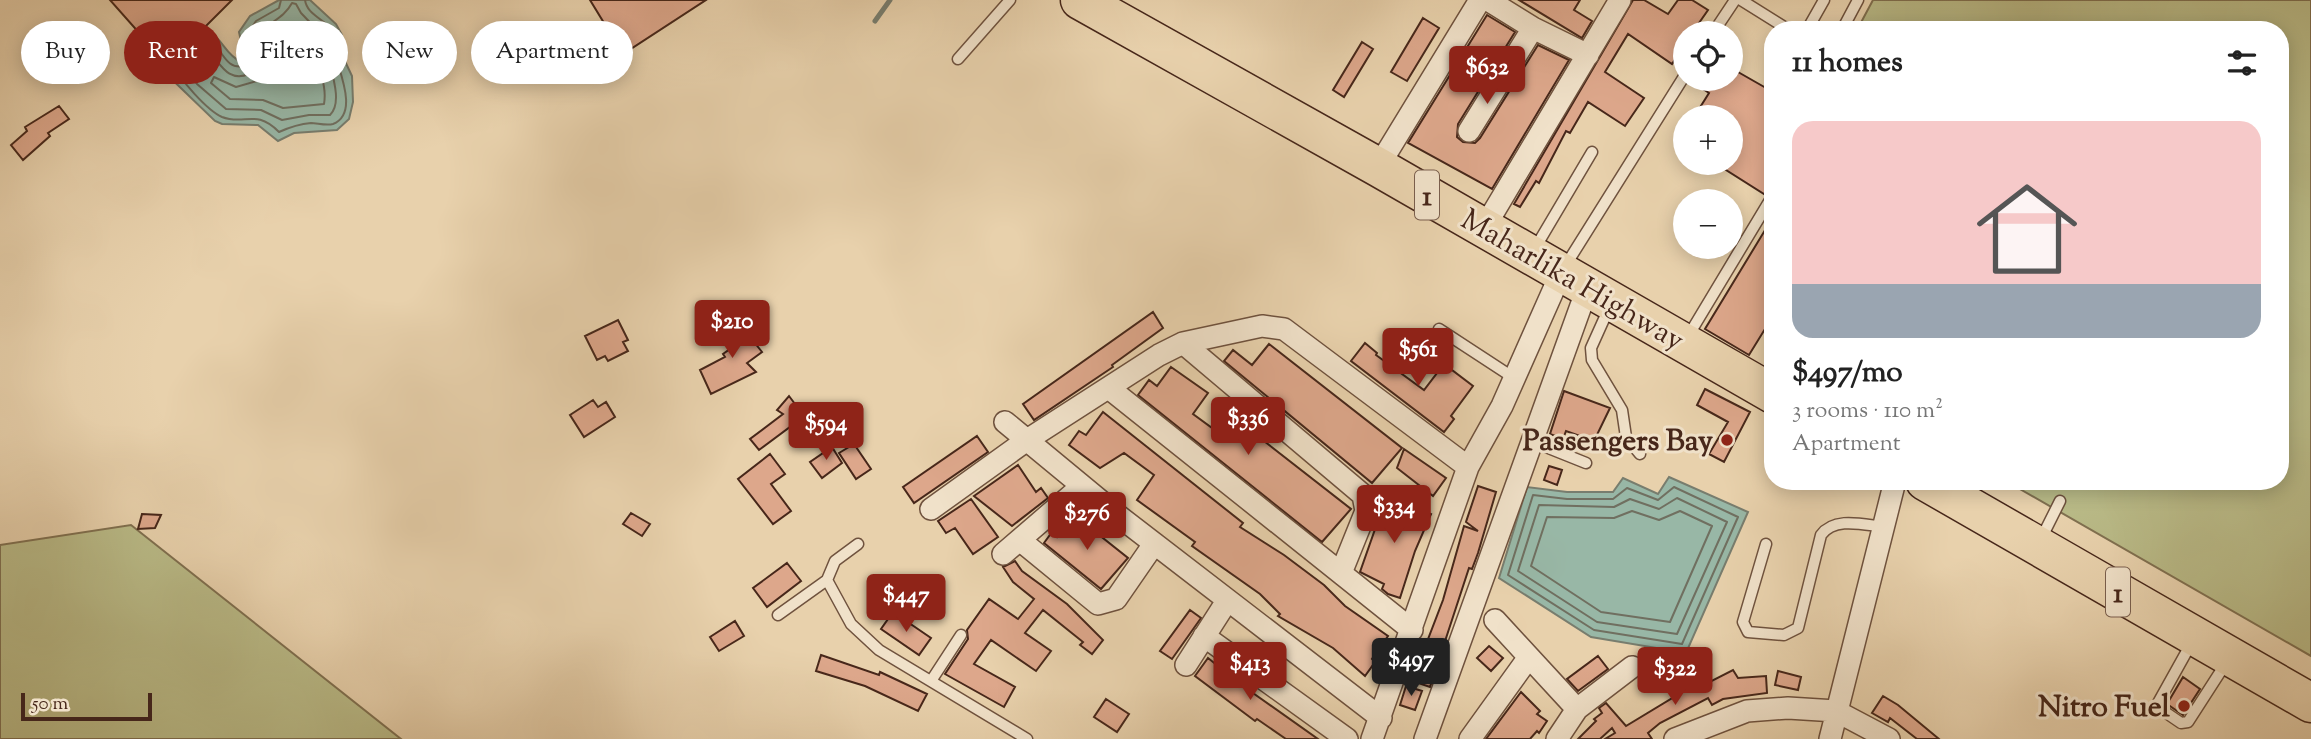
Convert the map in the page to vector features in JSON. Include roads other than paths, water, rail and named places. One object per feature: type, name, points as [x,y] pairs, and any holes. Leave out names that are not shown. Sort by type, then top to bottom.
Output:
[{"type":"highway","name":"Maharlika Highway","points":[[1080,0],[1378,167],[1764,389]]},
{"type":"highway","name":"1","points":[[1932,490],[2038,546],[2311,703]]},
{"type":"street","points":[[1378,167],[1480,0]]},
{"type":"street","points":[[1488,0],[1533,28],[1588,55]]},
{"type":"street","points":[[1484,228],[1620,0]]},
{"type":"street","points":[[1469,131],[1533,28]]},
{"type":"street","points":[[1371,739],[1381,718],[1468,467],[1514,378],[1573,280]]},
{"type":"street","points":[[1425,739],[1531,441],[1573,280]]},
{"type":"street","points":[[931,509],[1027,440],[1159,355],[1183,343],[1262,326],[1284,329],[1468,467]]},
{"type":"street","points":[[1183,343],[1363,495],[1366,511],[1341,573]]},
{"type":"street","points":[[1110,389],[1412,630]]},
{"type":"street","points":[[1005,422],[1154,544],[1381,718]]},
{"type":"street","points":[[1003,555],[1082,486]]},
{"type":"street","points":[[1830,739],[1885,527],[1918,490]]},
{"type":"street","points":[[1021,541],[1098,604],[1116,599],[1154,544]]},
{"type":"street","points":[[1186,665],[1227,601]]},
{"type":"street","points":[[1495,620],[1577,709]]},
{"type":"street","points":[[1204,636],[1346,739]]},
{"type":"street","points":[[1469,739],[1529,657]]},
{"type":"street","points":[[1557,739],[1577,709],[1632,667]]},
{"type":"street","points":[[1675,739],[1747,711],[1788,708],[1836,711],[1889,739]]},
{"type":"lane","points":[[958,59],[1010,0]]},
{"type":"lane","points":[[1721,21],[1735,0]]},
{"type":"lane","points":[[1741,0],[1775,21]]},
{"type":"lane","points":[[1812,21],[1824,0]]},
{"type":"lane","points":[[1847,21],[1858,0]]},
{"type":"lane","points":[[1573,280],[1676,91]]},
{"type":"lane","points":[[1592,152],[1573,280],[1592,360],[1622,410],[1626,437],[1640,454]]},
{"type":"lane","points":[[1683,343],[1764,210]]},
{"type":"lane","points":[[1439,329],[1514,378]]},
{"type":"lane","points":[[1531,441],[1586,463]]},
{"type":"lane","points":[[2038,546],[2060,501]]},
{"type":"lane","points":[[1766,544],[1743,622],[1748,632],[1784,635],[1798,628],[1821,535],[1826,528],[1834,523],[1885,527]]},
{"type":"lane","points":[[778,615],[827,580],[835,561],[858,544]]},
{"type":"lane","points":[[827,580],[840,606],[861,635],[879,650],[1027,739]]},
{"type":"lane","points":[[931,681],[961,635]]},
{"type":"lane","points":[[2195,637],[2158,703],[2159,708],[2181,723],[2188,722],[2230,657]]},
{"type":"water","points":[[279,0],[310,0],[333,21],[247,21],[250,16]]},
{"type":"water","points":[[222,44],[235,58],[236,84],[348,84],[348,68],[352,76],[353,102],[349,119],[337,130],[294,133],[278,141],[258,125],[222,124],[215,121],[177,84],[222,84]]},
{"type":"water","points":[[1669,477],[1748,512],[1686,653],[1591,637],[1499,578],[1527,487],[1567,492],[1613,492],[1623,478],[1658,494]]},
{"type":"waterway","points":[[875,21],[890,0]]},
{"type":"place","name":"Passengers Bay","points":[[1727,440]]},
{"type":"place","name":"Nitro Fuel","points":[[2184,706]]}]
